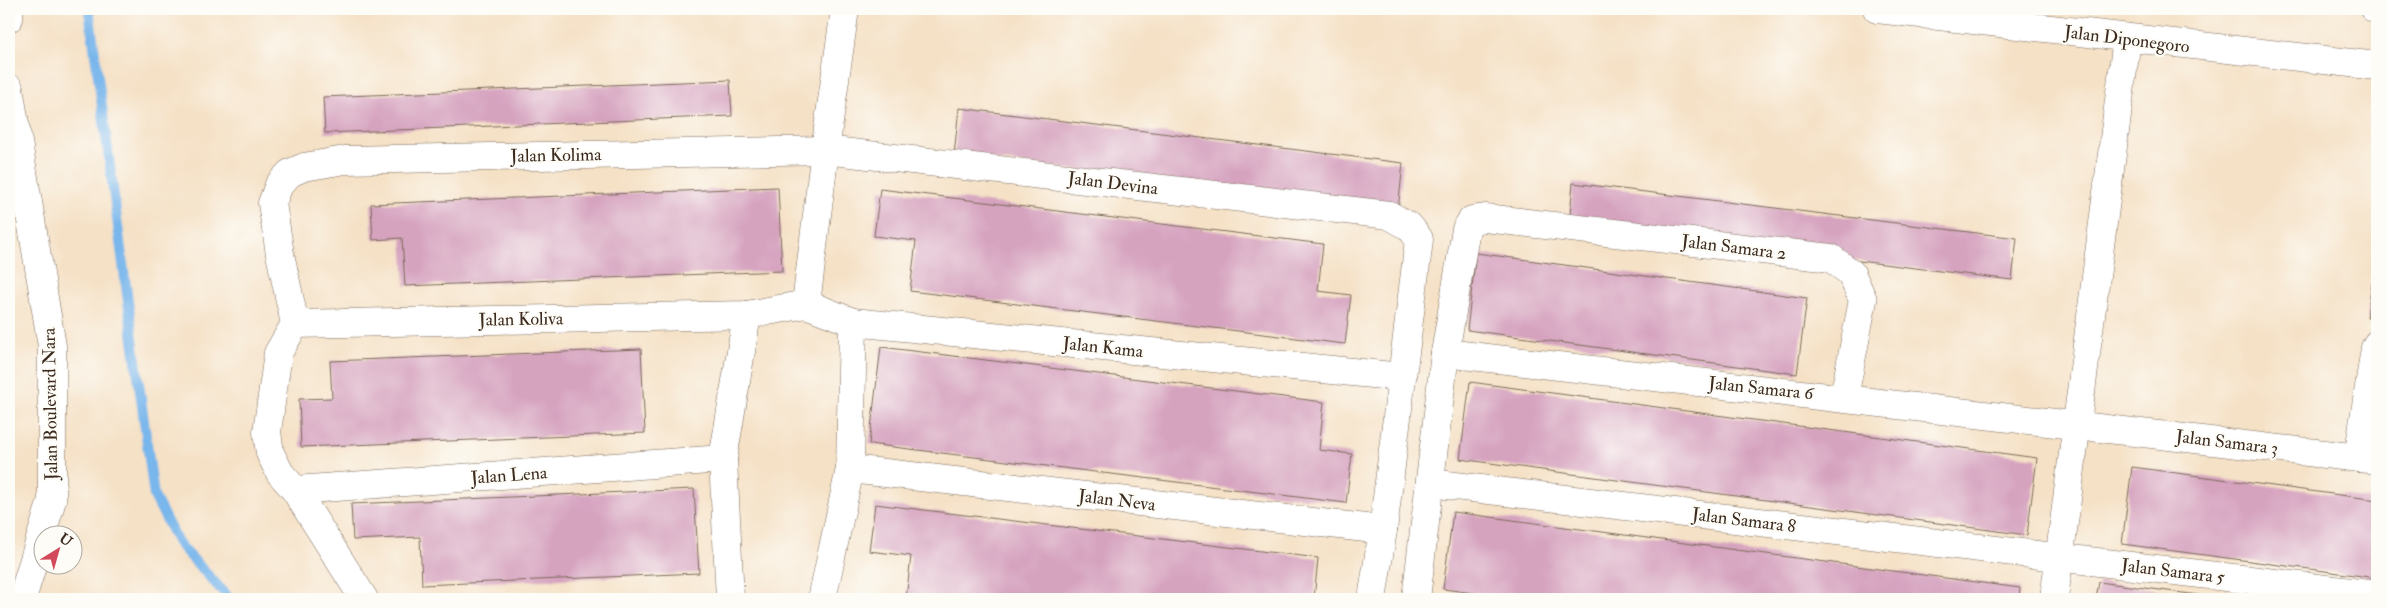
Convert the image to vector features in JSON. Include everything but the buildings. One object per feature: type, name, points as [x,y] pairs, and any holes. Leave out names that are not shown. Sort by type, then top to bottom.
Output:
[{"type":"street","points":[[9,9],[9,18]]},
{"type":"street","points":[[806,304],[845,9]]},
{"type":"street","name":"Jalan Diponegoro","points":[[1877,9],[2377,66]]},
{"type":"street","points":[[2054,599],[2127,39]]},
{"type":"street","name":"Jalan Boulevard Nara","points":[[9,88],[52,346],[52,500],[22,599]]},
{"type":"street","name":"Jalan Kolima","points":[[295,324],[280,254],[272,203],[279,185],[290,173],[304,167],[345,160],[825,150]]},
{"type":"street","name":"Jalan Devina","points":[[825,150],[1389,215],[1400,220],[1416,232],[1419,239],[1402,376]]},
{"type":"street","name":"Jalan Samara 2","points":[[1445,353],[1466,229],[1472,220],[1485,218],[1831,258],[1851,273],[1863,300],[1844,397]]},
{"type":"street","name":"Jalan Koliva","points":[[295,324],[747,315],[806,304]]},
{"type":"street","name":"Jalan Kama","points":[[806,304],[853,322],[1402,376]]},
{"type":"street","points":[[730,599],[723,459],[747,315]]},
{"type":"street","points":[[822,599],[850,469],[853,322]]},
{"type":"street","points":[[295,324],[278,353],[267,432],[270,453],[280,473],[295,490],[364,599]]},
{"type":"street","points":[[2368,459],[2375,348],[2377,344]]},
{"type":"street","points":[[1416,599],[1445,353]]},
{"type":"street","name":"Jalan Samara 6","points":[[1445,353],[2076,424]]},
{"type":"street","points":[[1372,599],[1383,530],[1402,376]]},
{"type":"street","name":"Jalan Samara 3","points":[[2076,424],[2368,459]]},
{"type":"street","name":"Jalan Lena","points":[[295,490],[723,459]]},
{"type":"street","name":"Jalan Neva","points":[[850,469],[1383,530]]},
{"type":"street","name":"Jalan Samara 8","points":[[1430,482],[2059,557]]},
{"type":"street","name":"Jalan Samara 5","points":[[2059,557],[2377,595]]},
{"type":"waterway","points":[[89,9],[154,496],[178,543],[230,599]]}]
